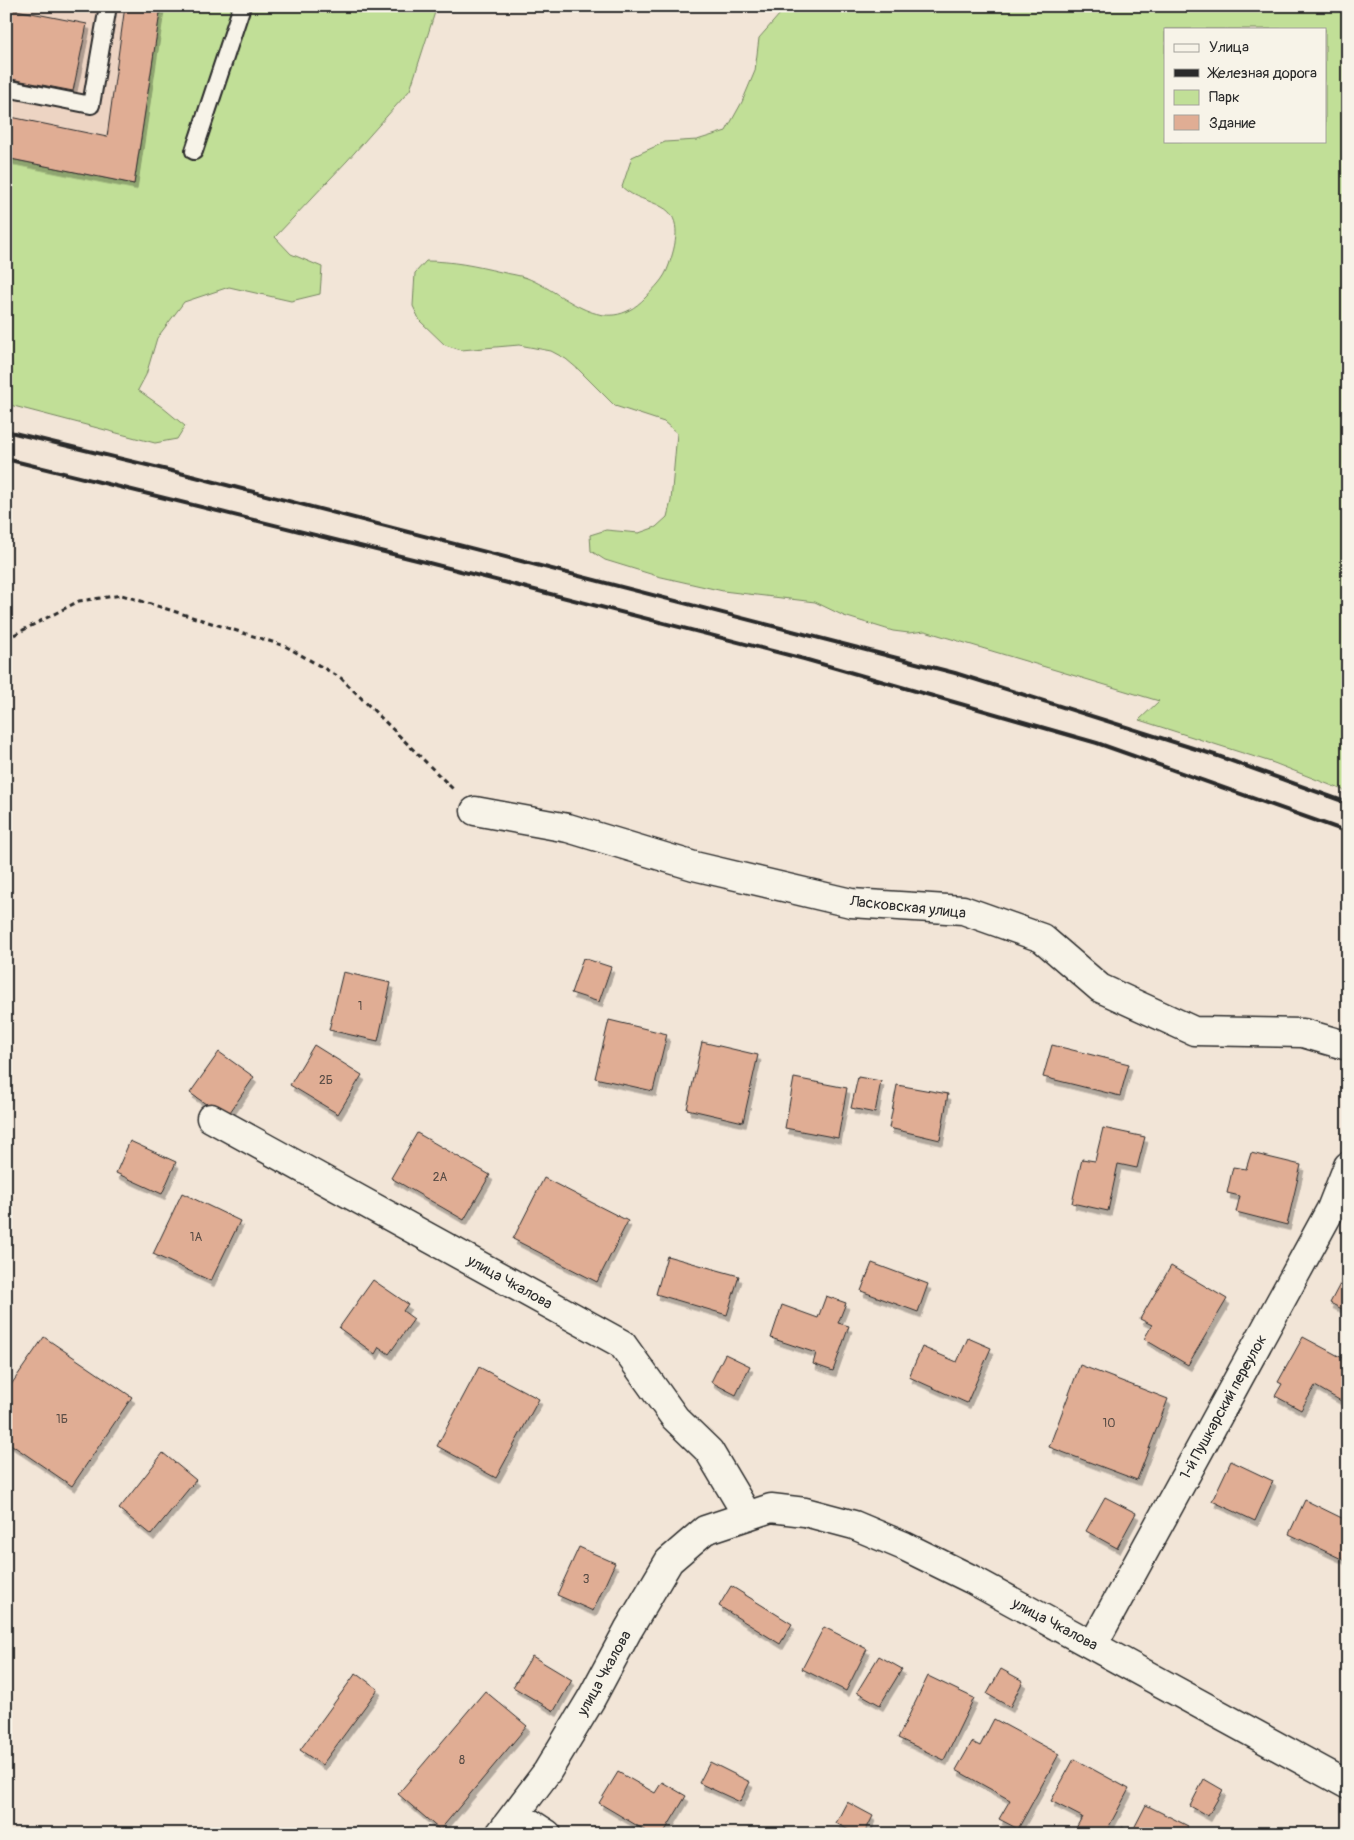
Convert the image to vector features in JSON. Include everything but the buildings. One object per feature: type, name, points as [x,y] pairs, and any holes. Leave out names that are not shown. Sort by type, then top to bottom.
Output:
[{"type":"street","name":"Ласковская улица","points":[[475,811],[568,828],[694,866],[851,903],[963,910],[1042,938],[1100,988],[1194,1030],[1302,1033],[1348,1046]]},
{"type":"street","name":"улица Чкалова","points":[[211,1118],[622,1344],[675,1418],[709,1451],[747,1515]]},
{"type":"street","name":"1-й Пушкарский переулок","points":[[1093,1645],[1331,1210],[1348,1166]]},
{"type":"street","name":"улица Чкалова","points":[[508,1824],[547,1772],[591,1699],[628,1630],[669,1561],[705,1530],[771,1508],[805,1512],[854,1525],[904,1546],[1093,1645],[1348,1785]]},
{"type":"street","points":[[508,1824],[547,1834]]},
{"type":"lane","points":[[6,88],[91,105],[108,6]]},
{"type":"lane","points":[[194,152],[242,6]]},
{"type":"path","points":[[6,639],[79,601],[122,595],[285,646],[342,678],[475,811]]},
{"type":"shaded area","points":[[6,6],[161,6],[134,184],[6,158]]},
{"type":"green space","points":[[161,6],[437,6],[410,90],[347,161],[275,237],[291,254],[322,267],[320,294],[291,301],[229,287],[184,302],[157,338],[146,375],[138,390],[185,426],[177,439],[155,443],[6,404],[6,158],[134,184]]},
{"type":"green space","points":[[787,6],[1348,6],[1348,792],[1274,763],[1139,720],[1159,701],[925,631],[909,633],[893,631],[844,616],[815,602],[723,591],[657,576],[605,560],[591,551],[590,535],[606,530],[639,533],[656,527],[667,517],[671,501],[677,433],[664,422],[615,406],[579,370],[566,359],[551,351],[519,345],[461,350],[445,345],[420,321],[413,306],[415,273],[426,261],[464,264],[527,278],[586,310],[600,314],[615,315],[630,310],[645,298],[665,275],[674,250],[676,233],[673,218],[669,212],[622,187],[632,157],[665,142],[697,140],[726,131],[742,102],[755,71],[759,38]]},
{"type":"railway","points":[[6,431],[180,473],[955,673],[1218,756],[1348,803]]},
{"type":"railway","points":[[6,459],[429,563],[804,659],[1097,743],[1348,832]]}]
